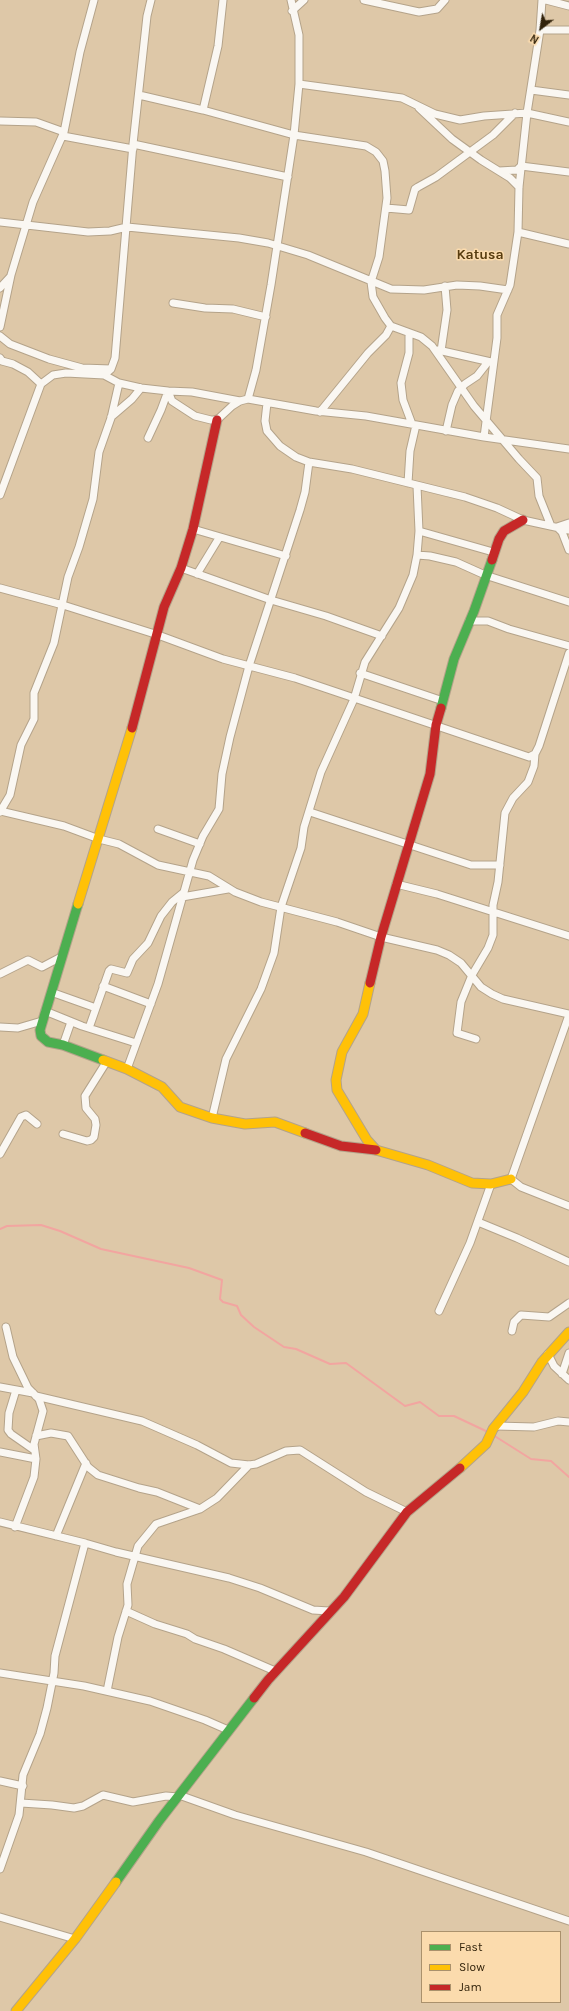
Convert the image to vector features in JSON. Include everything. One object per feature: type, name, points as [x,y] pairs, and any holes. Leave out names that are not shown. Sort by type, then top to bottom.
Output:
[{"type":"street","points":[[0,327],[12,275],[40,183],[63,134],[80,52],[94,0]]},
{"type":"street","points":[[104,375],[111,369],[115,358],[133,146],[147,16],[151,0]]},
{"type":"street","points":[[203,110],[218,46],[223,0]]},
{"type":"street","points":[[248,399],[256,370],[266,317],[294,135],[299,84],[299,35],[292,11],[291,0]]},
{"type":"street","points":[[292,11],[304,0]]},
{"type":"street","points":[[364,0],[419,12],[437,9],[445,0]]},
{"type":"street","points":[[484,437],[491,362],[497,338],[497,315],[508,290],[518,232],[521,166],[527,113],[540,30],[542,0]]},
{"type":"street","points":[[546,0],[569,6]]},
{"type":"street","points":[[540,30],[569,30]]},
{"type":"street","points":[[299,84],[402,98],[435,114],[460,120],[484,116],[527,113],[569,122]]},
{"type":"street","points":[[531,90],[569,95]]},
{"type":"street","points":[[139,95],[203,110],[294,135],[372,148],[383,161],[385,171],[386,208],[379,256],[371,282],[373,297],[384,318],[391,326],[425,340],[438,350],[474,406],[502,440],[537,478],[540,496],[554,526],[562,532],[569,550]]},
{"type":"street","points":[[413,103],[436,125],[470,152],[499,171],[519,187]]},
{"type":"street","points":[[386,208],[409,210],[416,189],[436,177],[502,128],[515,114]]},
{"type":"street","points":[[0,121],[36,122],[63,134],[133,146],[288,177]]},
{"type":"street","points":[[499,171],[517,170],[521,166],[569,172]]},
{"type":"street","points":[[0,222],[27,226],[100,232],[127,227],[239,238],[277,246],[342,268],[386,288],[398,290],[424,290],[445,286],[480,286],[508,290]]},
{"type":"street","points":[[518,232],[569,244]]},
{"type":"street","points":[[0,288],[12,275]]},
{"type":"street","points":[[438,350],[447,310],[445,286]]},
{"type":"street","points":[[173,303],[205,308],[233,309],[266,317]]},
{"type":"street","points":[[320,412],[368,353],[386,335],[391,326]]},
{"type":"street","points":[[408,483],[410,451],[414,425],[403,400],[401,383],[409,353],[409,333]]},
{"type":"street","points":[[0,336],[10,344],[49,359],[77,367],[111,369]]},
{"type":"street","points":[[438,350],[491,362]]},
{"type":"street","points":[[0,358],[2,361],[13,364],[28,372],[42,384]]},
{"type":"street","points":[[446,431],[452,405],[461,387],[477,376],[491,362]]},
{"type":"street","points":[[0,495],[42,384],[53,375],[66,373],[104,375],[119,383],[141,388],[192,392],[240,401],[248,399],[320,412],[366,416],[446,431],[569,449]]},
{"type":"street","points":[[119,383],[111,418],[99,452],[93,499],[88,518],[68,577],[49,657],[34,693],[34,719],[21,745],[10,795],[0,811],[64,826],[99,839],[122,845],[158,865],[209,876],[240,895],[337,922],[381,937],[437,950],[461,963],[481,987],[492,994],[503,999],[569,1014],[511,1179]]},
{"type":"street","points":[[111,418],[132,399],[141,388]]},
{"type":"street","points":[[168,391],[172,401],[195,416],[217,420]]},
{"type":"street","points":[[148,438],[157,420],[168,391]]},
{"type":"street","points":[[240,401],[217,420],[209,448],[193,529],[181,568],[164,607],[158,635],[99,839],[61,957],[40,1030],[44,1040],[63,1045],[127,1069],[162,1087],[180,1107],[212,1118],[245,1124],[269,1121],[276,1122],[341,1146],[376,1150],[428,1165],[461,1180],[472,1183],[491,1184],[511,1179]]},
{"type":"street","points":[[267,403],[265,421],[272,438],[288,452],[309,462],[352,469],[465,497],[497,508],[523,520],[569,530]]},
{"type":"street","points":[[127,1069],[151,1004],[189,872],[200,844],[219,809],[225,755],[249,666],[286,556],[304,492],[309,462]]},
{"type":"street","points":[[212,1118],[226,1059],[260,989],[274,953],[280,907],[299,856],[304,827],[326,760],[354,699],[360,673],[371,651],[382,636],[405,597],[417,555],[419,531],[417,486]]},
{"type":"street","points":[[376,1150],[367,1140],[345,1105],[338,1090],[336,1080],[342,1052],[363,1014],[381,937],[430,774],[436,725],[454,659],[493,552],[504,531],[523,520]]},
{"type":"street","points":[[554,526],[569,523]]},
{"type":"street","points":[[193,529],[219,538],[286,556]]},
{"type":"street","points":[[419,531],[493,552]]},
{"type":"street","points":[[197,574],[219,538]]},
{"type":"street","points":[[417,555],[442,558],[485,575],[569,602]]},
{"type":"street","points":[[181,568],[271,600],[326,616],[382,636]]},
{"type":"street","points":[[0,588],[62,605],[158,635],[222,659],[295,678],[529,757],[535,754]]},
{"type":"street","points":[[469,621],[488,621],[509,629],[569,646]]},
{"type":"street","points":[[476,1039],[459,1035],[456,1028],[461,1002],[472,975],[488,948],[493,935],[493,913],[500,865],[505,813],[513,798],[528,782],[534,766],[535,754],[569,653]]},
{"type":"street","points":[[360,673],[443,701]]},
{"type":"street","points":[[310,812],[343,821],[409,845],[471,865],[500,865]]},
{"type":"street","points":[[158,829],[200,844]]},
{"type":"street","points":[[396,884],[437,894],[569,936]]},
{"type":"street","points":[[89,1028],[107,974],[111,969],[127,972],[129,964],[151,937],[161,916],[172,902],[183,895],[228,888]]},
{"type":"street","points":[[0,974],[28,960],[42,967],[61,957]]},
{"type":"street","points":[[103,986],[151,1004]]},
{"type":"street","points":[[51,992],[96,1008]]},
{"type":"street","points":[[45,1011],[71,1022],[136,1043]]},
{"type":"street","points":[[0,1027],[18,1028],[42,1021]]},
{"type":"street","points":[[63,1045],[71,1022]]},
{"type":"street","points":[[63,1134],[87,1140],[91,1140],[94,1137],[96,1125],[95,1119],[86,1108],[85,1096],[107,1061]]},
{"type":"street","points":[[0,1154],[21,1117],[26,1116],[37,1124]]},
{"type":"street","points":[[511,1179],[521,1187],[569,1206]]},
{"type":"street","points":[[439,1311],[478,1222],[491,1184]]},
{"type":"street","points":[[478,1222],[518,1238],[569,1262]]},
{"type":"street","points":[[512,1331],[514,1322],[521,1315],[549,1317],[569,1302]]},
{"type":"street","points":[[6,1327],[13,1357],[28,1388],[35,1395],[43,1411],[36,1436],[34,1450],[36,1459],[31,1488],[15,1527]]},
{"type":"street","points":[[16,2011],[75,1939],[228,1730],[275,1671],[348,1592],[407,1512],[459,1469],[486,1444],[493,1431],[523,1392],[548,1354],[569,1332]]},
{"type":"street","points":[[562,1374],[569,1353]]},
{"type":"street","points":[[548,1354],[562,1374],[569,1380]]},
{"type":"street","points":[[0,1387],[142,1421],[197,1445],[231,1463],[249,1465],[263,1461],[286,1451],[300,1450],[366,1492],[407,1512]]},
{"type":"street","points":[[16,1390],[9,1413],[8,1430],[10,1434],[34,1450]]},
{"type":"street","points":[[493,1431],[534,1427],[558,1421],[569,1422]]},
{"type":"street","points":[[36,1436],[52,1433],[68,1436],[91,1471],[102,1477],[157,1492],[200,1509]]},
{"type":"street","points":[[0,1452],[36,1459]]},
{"type":"street","points":[[56,1536],[86,1463]]},
{"type":"street","points":[[107,1691],[118,1637],[128,1606],[127,1584],[135,1551],[140,1542],[156,1524],[200,1509],[227,1489],[249,1465]]},
{"type":"street","points":[[0,1522],[134,1557],[229,1578],[260,1588],[313,1610],[329,1611]]},
{"type":"street","points":[[0,1869],[3,1851],[19,1815],[23,1775],[40,1734],[52,1681],[57,1648],[85,1543]]},
{"type":"street","points":[[313,1610],[320,1623]]},
{"type":"street","points":[[126,1612],[155,1624],[187,1634],[195,1639],[224,1649],[275,1671]]},
{"type":"street","points":[[0,1673],[107,1691],[175,1708],[228,1730]]},
{"type":"street","points":[[0,1781],[23,1786]]},
{"type":"street","points":[[20,1803],[74,1808],[83,1806],[103,1795],[133,1802],[166,1796],[179,1796],[235,1815],[366,1852],[569,1921]]},
{"type":"street","points":[[0,1917],[75,1939]]},
{"type":"waterway","points":[[0,1229],[7,1226],[41,1225],[60,1231],[101,1249],[189,1268],[222,1280],[220,1299],[223,1302],[237,1306],[241,1315],[254,1327],[284,1347],[296,1349],[330,1364],[346,1363],[405,1406],[420,1402],[439,1416],[454,1416],[488,1432]]},
{"type":"waterway","points":[[493,1435],[531,1459],[551,1461],[569,1477]]},
{"type":"traffic: fast","points":[[441,708],[454,659],[474,611],[492,560]]},
{"type":"traffic: fast","points":[[78,904],[40,1030],[41,1036],[48,1042],[63,1045],[103,1060]]},
{"type":"traffic: fast","points":[[116,1882],[159,1821],[254,1698]]},
{"type":"traffic: slow","points":[[78,904],[132,728]]},
{"type":"traffic: slow","points":[[370,983],[363,1014],[342,1052],[336,1080],[337,1090],[367,1140],[376,1150],[428,1165],[472,1183],[491,1184],[511,1179]]},
{"type":"traffic: slow","points":[[103,1060],[127,1069],[162,1087],[180,1107],[212,1118],[245,1124],[275,1122],[305,1133]]},
{"type":"traffic: slow","points":[[460,1468],[486,1444],[493,1429],[523,1392],[542,1362],[569,1332]]},
{"type":"traffic: slow","points":[[16,2011],[75,1939],[116,1882]]},
{"type":"traffic: jam","points":[[132,728],[164,607],[181,568],[193,529],[217,420]]},
{"type":"traffic: jam","points":[[492,560],[499,539],[504,531],[523,520]]},
{"type":"traffic: jam","points":[[370,983],[381,937],[430,774],[436,725],[441,708]]},
{"type":"traffic: jam","points":[[305,1133],[341,1146],[376,1150]]},
{"type":"traffic: jam","points":[[254,1698],[268,1680],[344,1597],[407,1512],[460,1468]]},
{"type":"district","name":"Katusa","points":[[480,255]]}]
